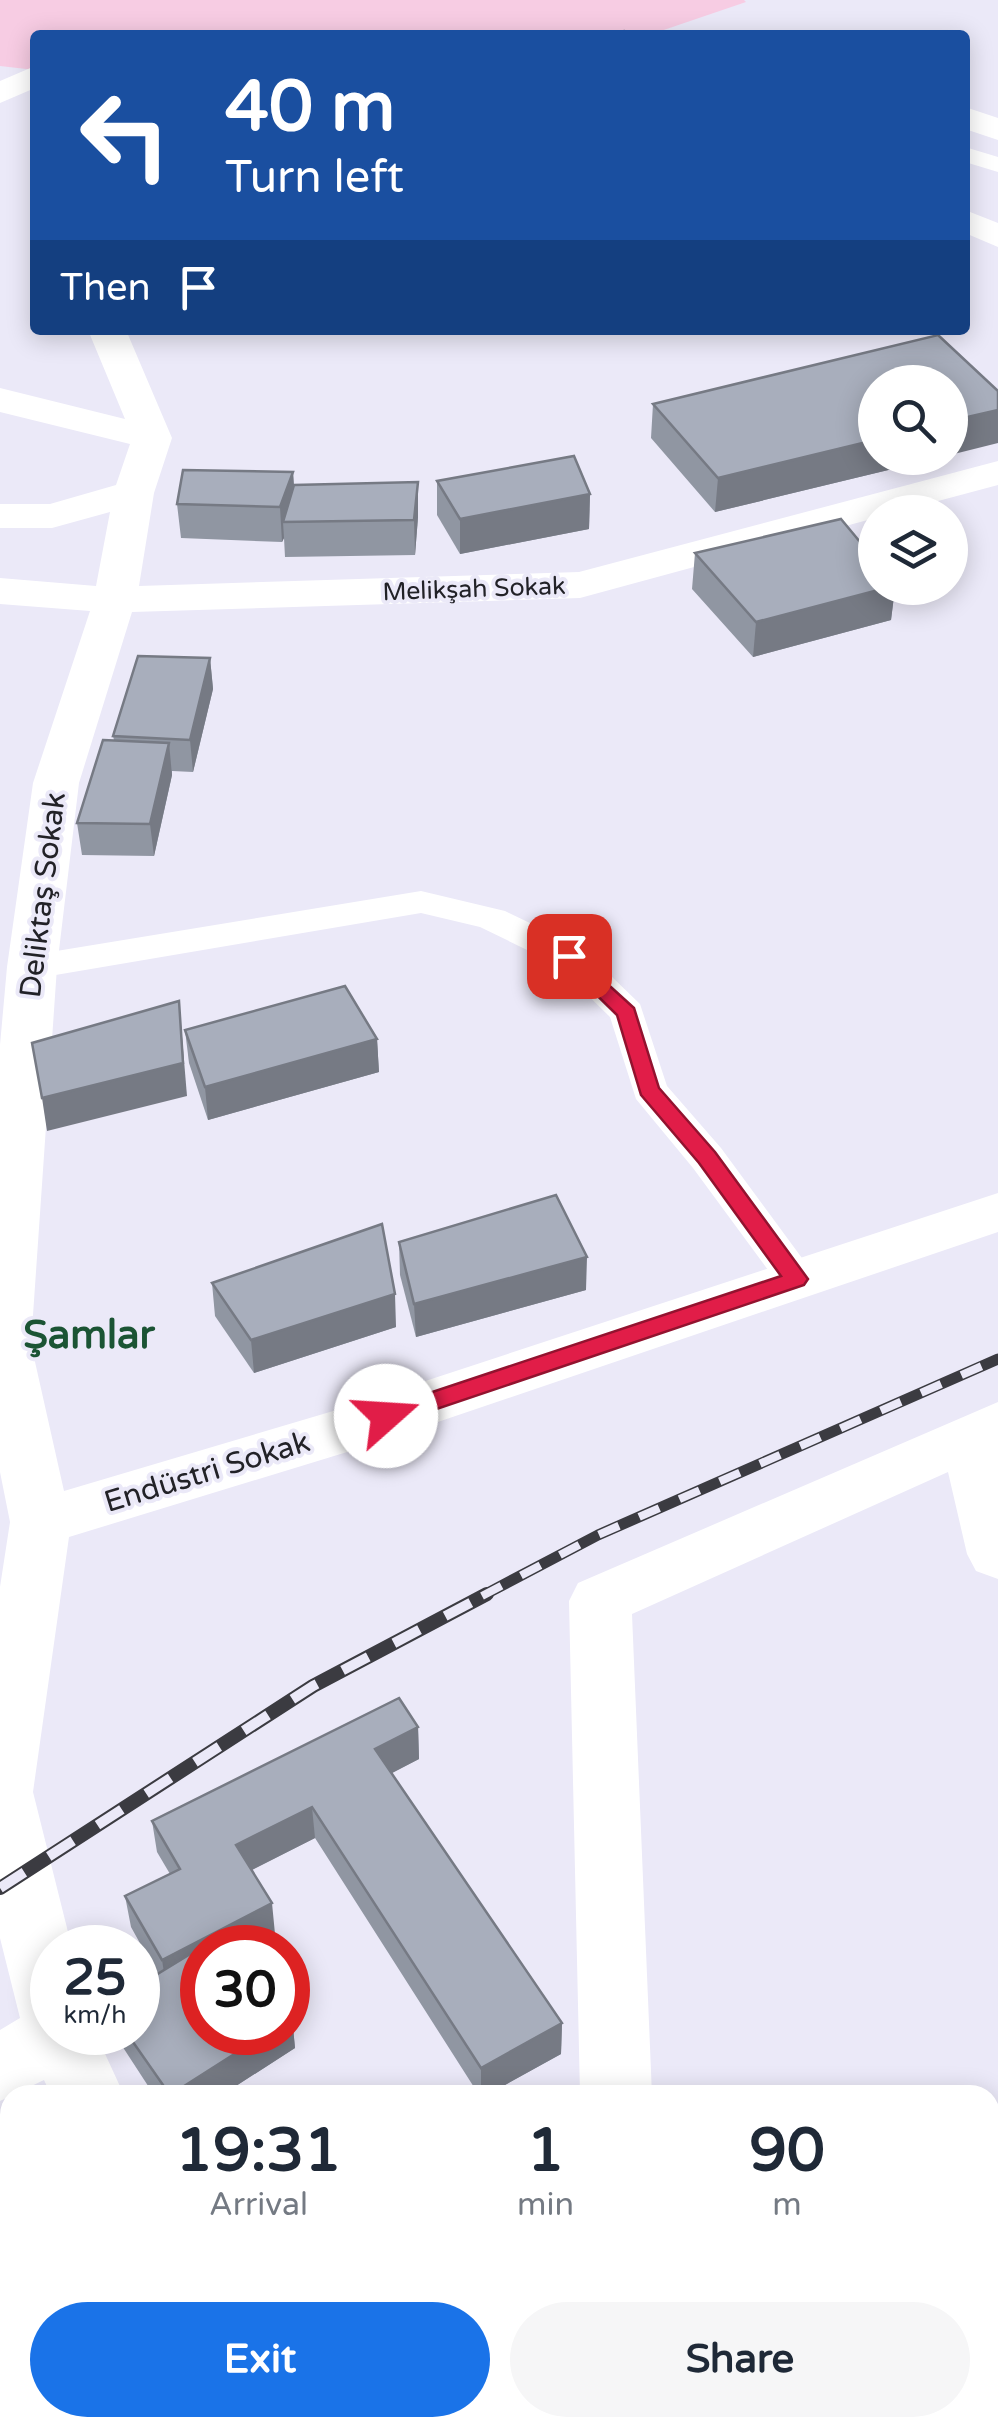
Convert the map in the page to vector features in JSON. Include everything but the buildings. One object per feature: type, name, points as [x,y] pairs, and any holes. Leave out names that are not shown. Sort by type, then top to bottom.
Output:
[{"type":"street","points":[[0,93],[30,78]]},
{"type":"street","points":[[970,120],[998,130]]},
{"type":"street","points":[[970,222],[998,236]]},
{"type":"street","points":[[109,335],[152,438]]},
{"type":"street","points":[[0,400],[152,438]]},
{"type":"street","name":"Deliktaş Sokak","points":[[30,1943],[0,1792],[42,1522],[2,1344],[32,967],[56,783],[116,600],[134,493],[152,438]]},
{"type":"street","name":"Melikşah Sokak","points":[[0,591],[116,600],[580,585],[998,473]]},
{"type":"street","points":[[0,516],[52,516],[134,493]]},
{"type":"street","name":"Endüstri Sokak","points":[[42,1522],[349,1428],[998,1212]]},
{"type":"street","points":[[616,2085],[600,1601],[984,1430],[998,1554]]},
{"type":"lane","points":[[970,156],[998,166]]},
{"type":"lane","points":[[32,967],[422,902],[492,919],[569,956],[627,1012],[649,1090],[707,1158],[796,1279]]},
{"type":"shaded area","points":[[0,0],[746,2],[664,30],[30,30],[30,69],[0,66]]},
{"type":"railway","points":[[482,1596],[598,1535],[998,1359]]},
{"type":"railway","points":[[0,1888],[313,1686],[487,1594]]},
{"type":"district","name":"Şamlar","points":[[89,1335]]},
{"type":"route","points":[[386,1416],[796,1279],[707,1158],[649,1090],[627,1012],[569,956]]}]
